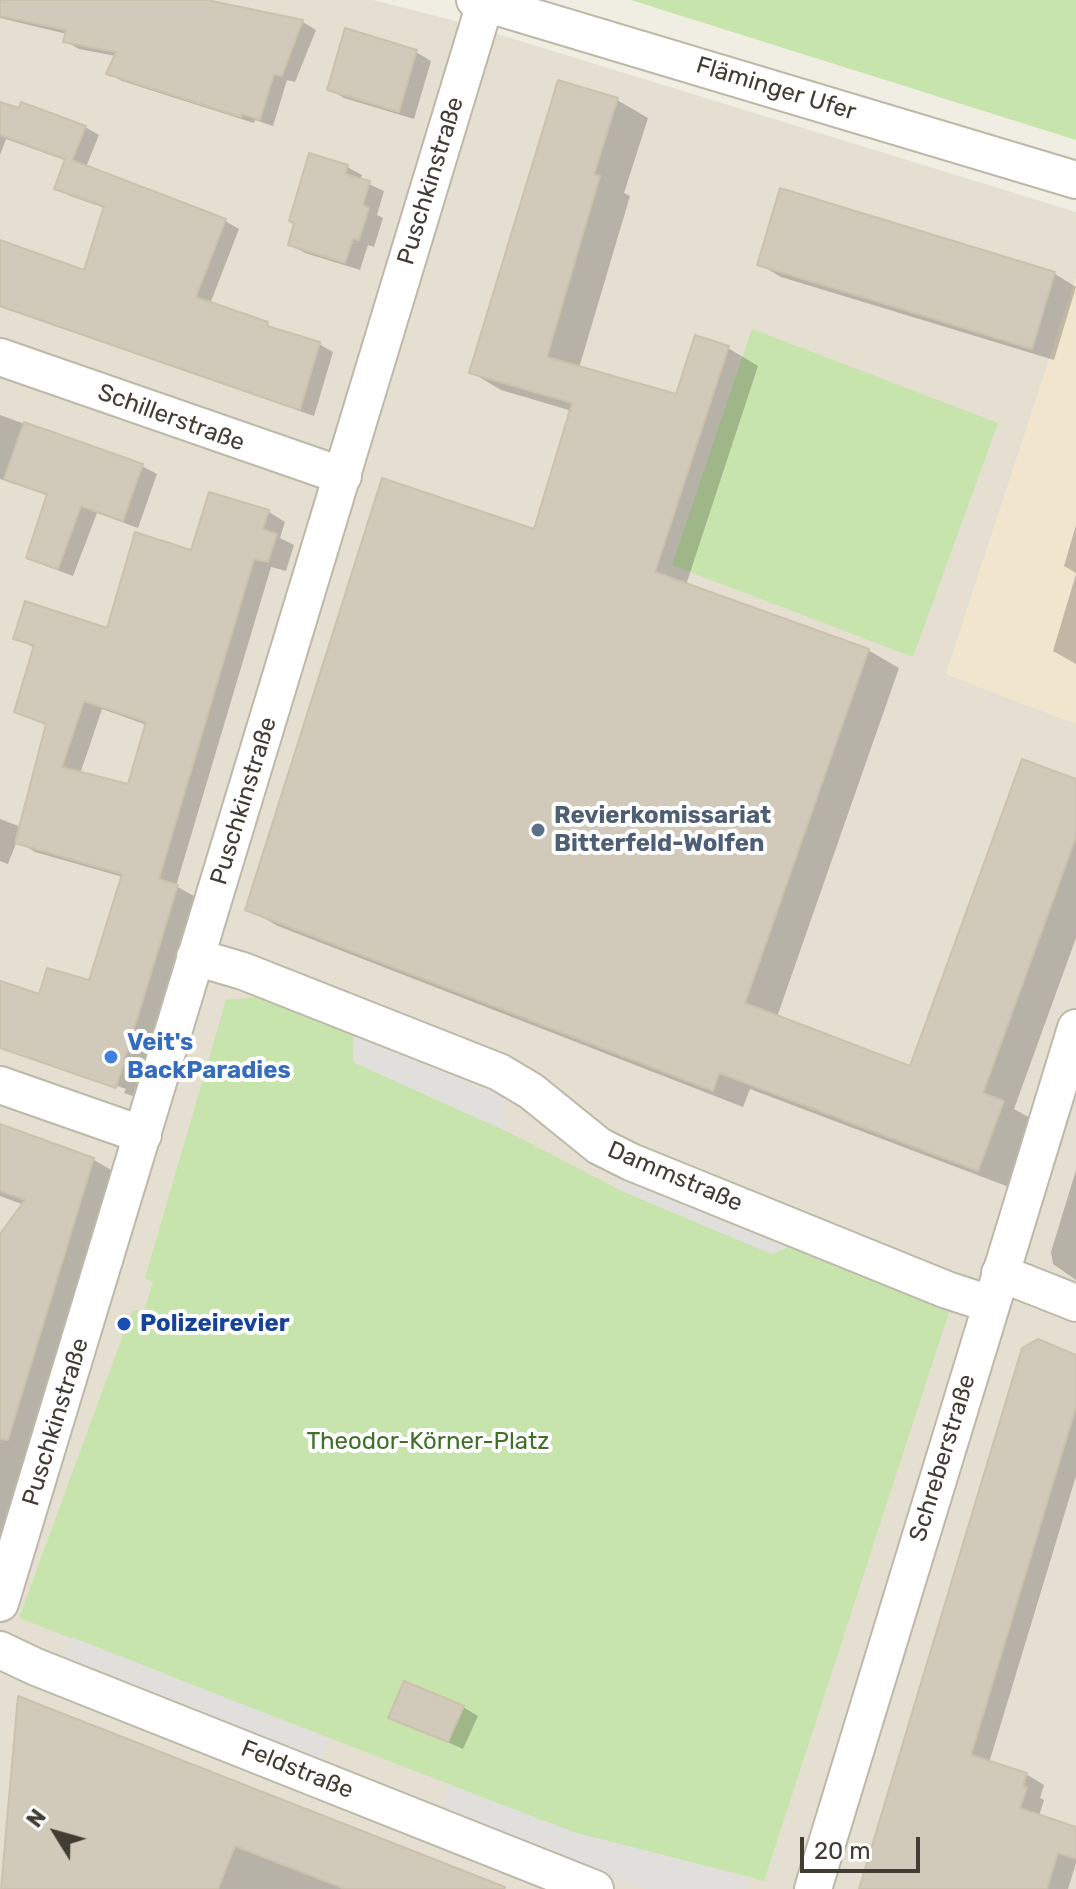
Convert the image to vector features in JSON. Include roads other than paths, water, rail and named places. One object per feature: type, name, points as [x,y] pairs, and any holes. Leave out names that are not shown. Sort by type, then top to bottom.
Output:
[{"type":"street","name":"Fläminger Ufer","points":[[482,1],[1076,180]]},
{"type":"street","name":"Puschkinstraße","points":[[0,1603],[343,476],[482,1]]},
{"type":"street","name":"Schillerstraße","points":[[0,357],[343,476]]},
{"type":"street","name":"Dammstraße","points":[[195,957],[243,971],[499,1072],[531,1091],[599,1146],[631,1162],[947,1290],[995,1288],[1076,1303]]},
{"type":"street","name":"Schreberstraße","points":[[813,1889],[1076,1028]]},
{"type":"street","points":[[0,1085],[143,1135]]},
{"type":"street","name":"Feldstraße","points":[[0,1650],[595,1889]]},
{"type":"place","name":"Revierkomissariat Bitterfeld-Wolfen","points":[[538,830]]},
{"type":"place","name":"Veit's BackParadies","points":[[111,1057]]},
{"type":"place","name":"Polizeirevier","points":[[124,1324]]},
{"type":"park label","name":"Theodor-Körner-Platz","points":[[428,1442]]}]
